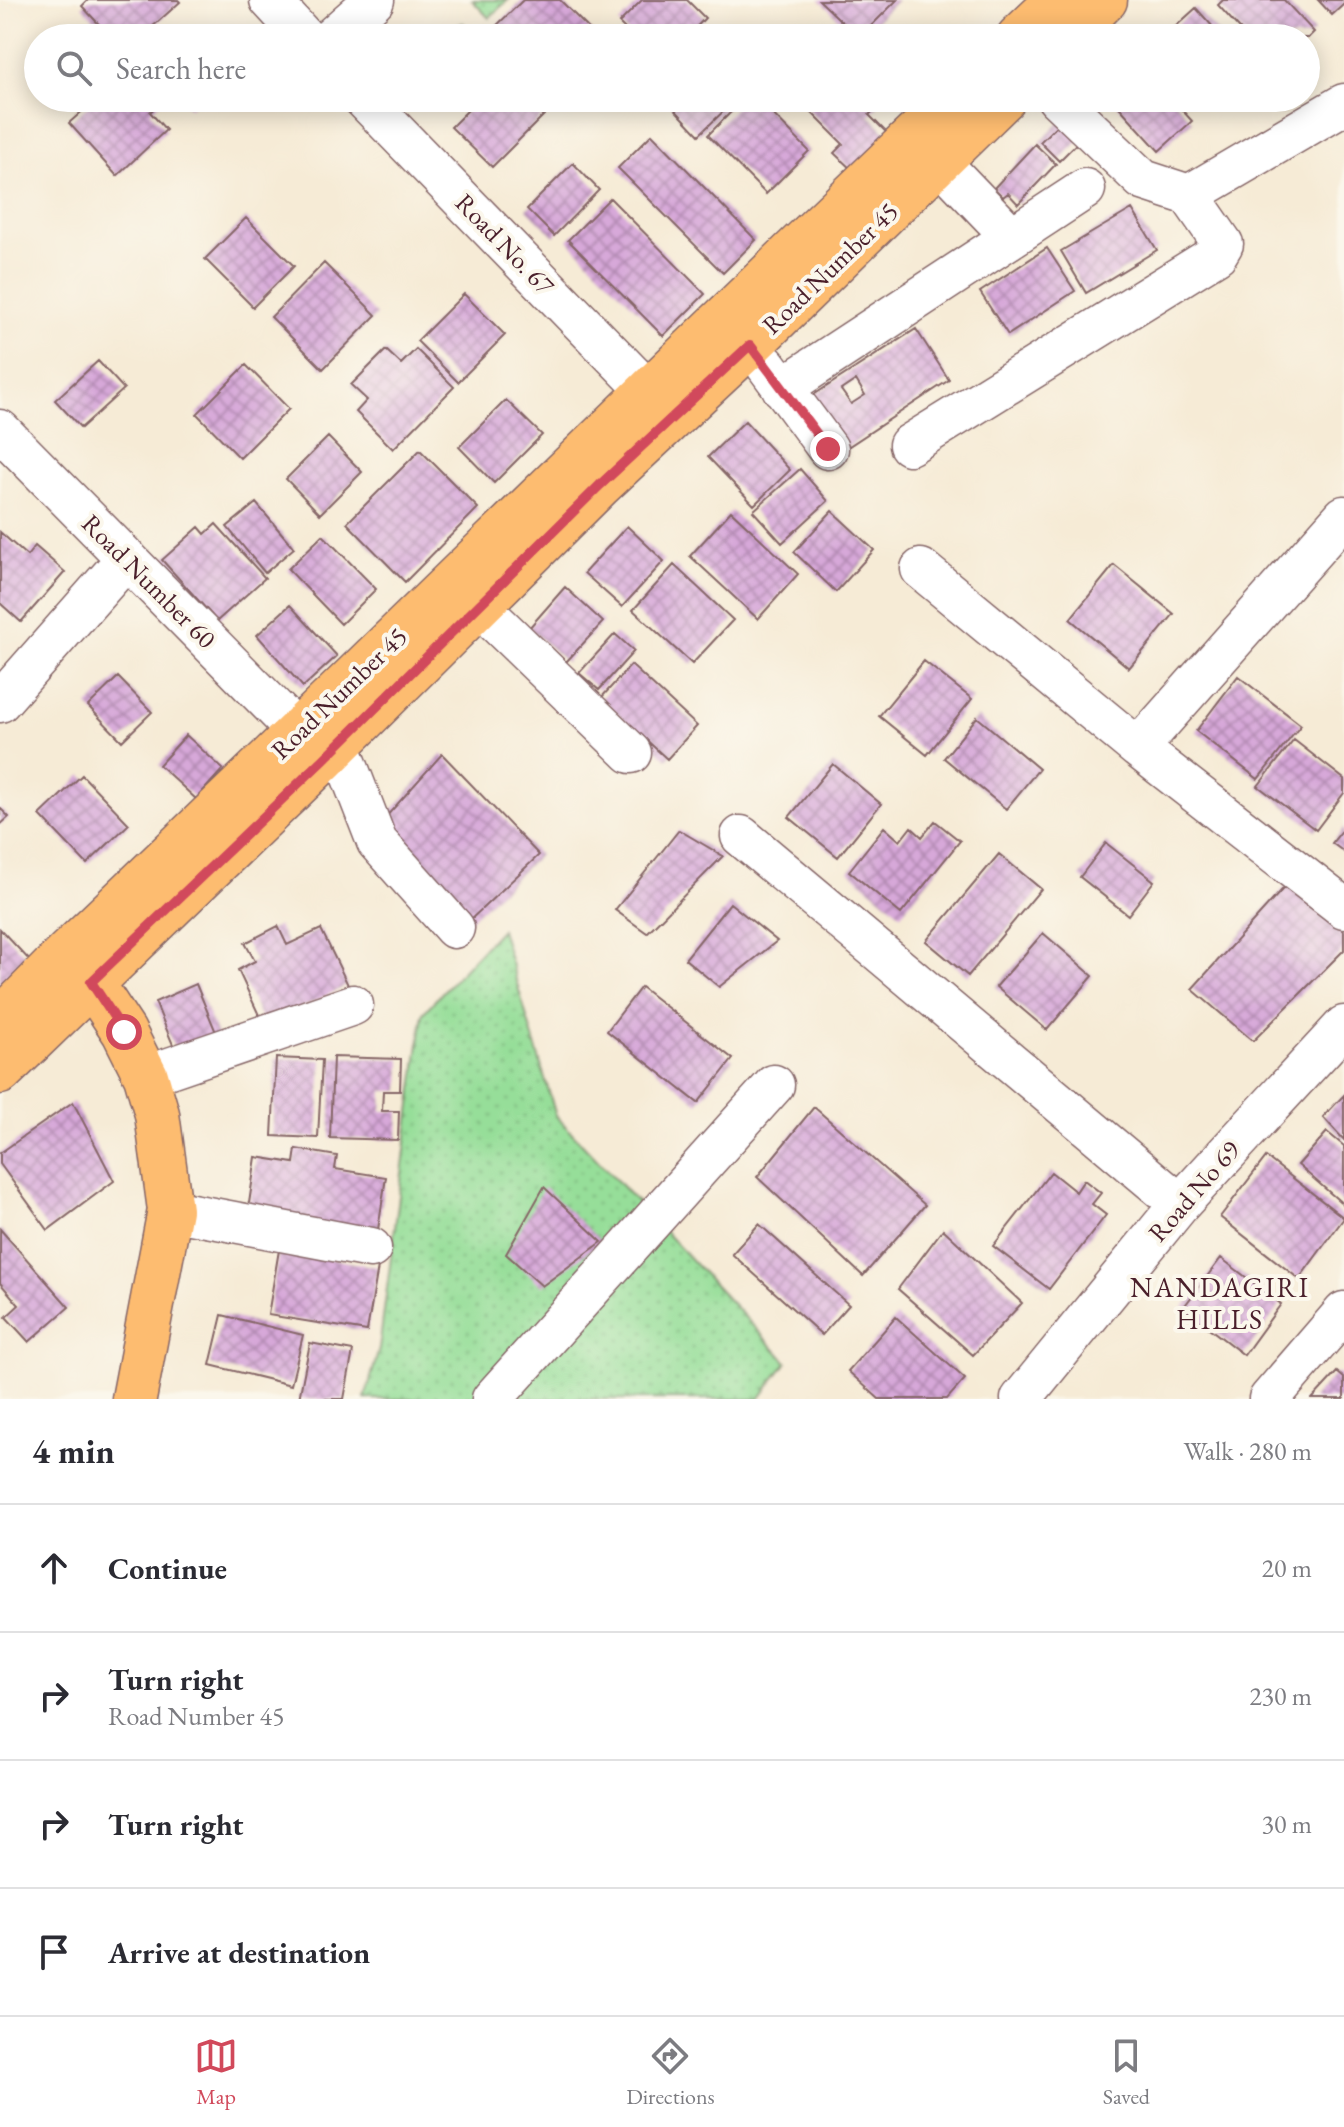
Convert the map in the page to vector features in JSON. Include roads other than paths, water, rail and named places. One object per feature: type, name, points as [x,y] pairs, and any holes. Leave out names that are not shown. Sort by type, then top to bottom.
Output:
[{"type":"main road","points":[[1033,24],[1058,0]]},
{"type":"main road","points":[[1080,24],[1105,0]]},
{"type":"main road","name":"Road Number 45","points":[[0,1072],[91,982],[647,390],[721,323],[940,112]]},
{"type":"main road","name":"Road Number 45","points":[[0,1021],[67,953],[479,606],[600,485],[750,345],[990,112]]},
{"type":"main road","points":[[91,982],[124,1032],[146,1076],[157,1114],[170,1210],[134,1399]]},
{"type":"street","points":[[270,0],[292,24]]},
{"type":"street","points":[[347,24],[374,0]]},
{"type":"street","points":[[1189,195],[1344,104]]},
{"type":"street","name":"Road No. 67","points":[[377,112],[647,390]]},
{"type":"street","points":[[909,445],[1217,254],[1223,244],[1189,195],[1143,180],[1072,112]]},
{"type":"street","points":[[939,161],[1012,237]]},
{"type":"street","points":[[782,388],[1085,189]]},
{"type":"street","points":[[750,345],[828,449]]},
{"type":"street","name":"Road Number 60","points":[[0,430],[127,558],[319,738]]},
{"type":"street","points":[[1138,748],[1344,516]]},
{"type":"street","points":[[0,702],[127,558]]},
{"type":"street","points":[[921,569],[1138,748],[1344,908]]},
{"type":"street","points":[[479,606],[631,753]]},
{"type":"street","points":[[319,738],[377,842],[454,928]]},
{"type":"street","points":[[741,836],[1180,1204]]},
{"type":"street","points":[[146,1076],[353,1005]]},
{"type":"street","name":"Road No 69","points":[[1021,1399],[1180,1204],[1344,1026]]},
{"type":"street","points":[[492,1399],[774,1085]]},
{"type":"street","points":[[170,1210],[371,1248]]},
{"type":"street","points":[[1269,1399],[1344,1312]]},
{"type":"district","name":"NANDAGIRI HILLS","points":[[1220,1303]]}]
